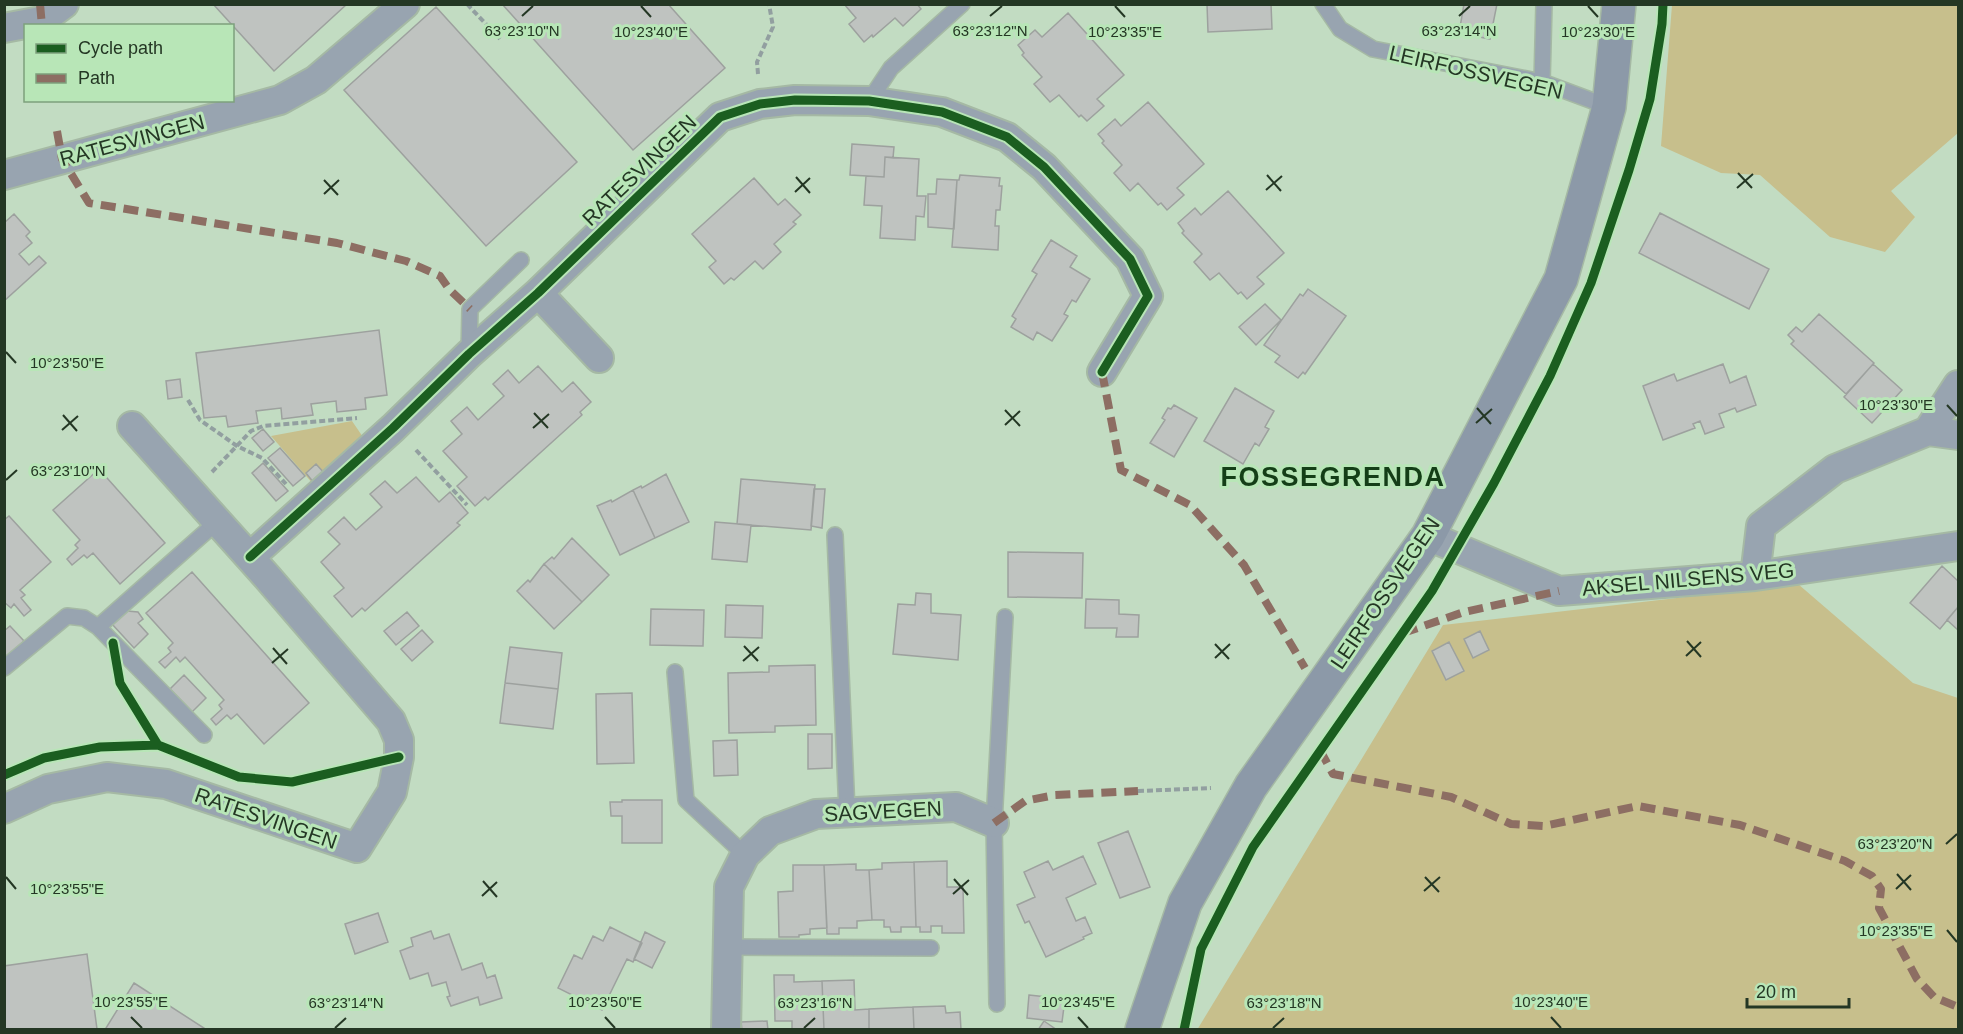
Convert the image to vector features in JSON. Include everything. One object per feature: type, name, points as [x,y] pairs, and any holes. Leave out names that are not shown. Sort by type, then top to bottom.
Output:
[{"type":"street","points":[[26,24],[42,21],[64,4]]},
{"type":"street","name":"RATESVINGEN","points":[[4,175],[280,100],[316,80],[405,4]]},
{"type":"street","name":"LEIRFOSSVEGEN","points":[[1142,1029],[1185,903],[1251,786],[1428,536],[1561,279],[1609,107],[1619,4]]},
{"type":"street","points":[[4,28],[24,24]]},
{"type":"street","name":"RATESVINGEN","points":[[250,557],[538,293],[720,117],[760,104],[795,100],[869,101],[942,112],[1007,137],[1044,167],[1130,259],[1148,296],[1102,372]]},
{"type":"street","points":[[538,293],[599,358]]},
{"type":"street","points":[[1928,431],[1959,385]]},
{"type":"street","name":"RATESVINGEN","points":[[4,808],[48,789],[107,777],[166,784],[357,848],[392,792],[399,757],[399,740],[391,721],[250,557],[132,426]]},
{"type":"street","points":[[1755,576],[1761,526],[1835,468],[1928,431],[1959,435]]},
{"type":"street","name":"AKSEL NILSENS VEG","points":[[1428,536],[1559,591],[1755,576],[1959,546]]},
{"type":"street","name":"SAGVEGEN","points":[[726,1029],[729,887],[745,855],[770,831],[816,814],[956,807],[994,823]]},
{"type":"lane","points":[[869,101],[891,68],[962,4]]},
{"type":"lane","name":"LEIRFOSSVEGEN","points":[[1323,4],[1340,29],[1373,49],[1542,82],[1609,107]]},
{"type":"lane","points":[[1542,82],[1544,4]]},
{"type":"lane","points":[[469,354],[471,309],[522,260]]},
{"type":"lane","points":[[98,627],[218,521]]},
{"type":"lane","points":[[835,535],[847,812]]},
{"type":"lane","points":[[4,668],[67,616],[84,618],[98,627],[204,735]]},
{"type":"lane","points":[[997,1004],[994,823],[1005,617]]},
{"type":"lane","points":[[675,672],[686,800],[745,855]]},
{"type":"lane","points":[[728,947],[931,948]]},
{"type":"path","points":[[466,4],[500,39]]},
{"type":"path","points":[[760,104],[757,62],[773,27],[769,4]]},
{"type":"path","points":[[188,400],[200,420],[237,446],[262,458],[292,490],[310,504]]},
{"type":"path","points":[[192,493],[251,431],[263,426],[380,415],[466,505]]},
{"type":"path","points":[[1138,791],[1251,786]]},
{"type":"shaded area","points":[[1672,5],[1958,5],[1958,133],[1891,191],[1915,217],[1885,252],[1830,237],[1760,175],[1721,173],[1661,146]]},
{"type":"shaded area","points":[[352,421],[365,440],[314,485],[271,436]]},
{"type":"shaded area","points":[[1798,584],[1913,683],[1958,698],[1958,1029],[1197,1030],[1443,625]]},
{"type":"building","points":[[213,4],[347,4],[274,71],[234,27],[234,24],[231,24]]},
{"type":"building","points":[[502,4],[668,4],[725,68],[633,150]]},
{"type":"building","points":[[844,4],[917,4],[921,9],[903,26],[895,18],[864,42],[849,24],[856,18]]},
{"type":"building","points":[[1207,4],[1271,4],[1272,29],[1208,32]]},
{"type":"building","points":[[1464,4],[1497,4],[1490,39],[1459,33]]},
{"type":"building","points":[[436,7],[577,162],[486,246],[344,90]]},
{"type":"building","points":[[1068,13],[1124,75],[1097,99],[1104,106],[1087,121],[1081,115],[1079,117],[1059,95],[1050,102],[1034,84],[1042,77],[1022,55],[1024,53],[1018,45],[1035,30],[1042,37]]},
{"type":"building","points":[[1148,102],[1204,164],[1177,188],[1184,195],[1167,210],[1161,203],[1158,205],[1138,183],[1130,191],[1114,173],[1122,165],[1102,143],[1104,141],[1098,134],[1115,119],[1121,126]]},
{"type":"building","points":[[852,144],[894,147],[893,158],[885,157],[884,177],[850,175]]},
{"type":"building","points":[[885,157],[919,159],[917,196],[926,196],[924,217],[916,216],[915,240],[880,238],[882,206],[864,205],[866,176],[884,177]]},
{"type":"building","points":[[960,175],[1000,178],[999,186],[1002,186],[1000,210],[996,210],[995,226],[999,226],[998,250],[952,247],[957,180]]},
{"type":"building","points":[[754,178],[778,205],[785,199],[801,215],[793,222],[796,224],[774,244],[781,252],[763,269],[755,261],[734,280],[731,278],[724,284],[709,267],[716,261],[692,234]]},
{"type":"building","points":[[937,179],[957,180],[954,229],[928,227],[928,194],[936,194]]},
{"type":"building","points":[[1228,191],[1284,253],[1257,277],[1264,284],[1247,299],[1241,292],[1238,294],[1219,273],[1210,280],[1194,262],[1202,254],[1182,233],[1184,231],[1178,223],[1195,208],[1201,215]]},
{"type":"building","points":[[1660,213],[1769,269],[1749,309],[1639,253]]},
{"type":"building","points":[[14,214],[30,232],[26,236],[32,243],[19,254],[29,265],[39,256],[46,263],[4,301],[4,223]]},
{"type":"building","points":[[1051,240],[1077,256],[1070,267],[1090,279],[1076,302],[1072,300],[1064,314],[1068,316],[1052,341],[1037,332],[1033,340],[1011,327],[1016,319],[1012,316],[1037,274],[1032,271]]},
{"type":"building","points":[[1308,289],[1346,316],[1305,374],[1303,372],[1298,378],[1275,362],[1280,356],[1264,345],[1300,294],[1303,296]]},
{"type":"building","points":[[1265,304],[1281,320],[1256,345],[1239,327]]},
{"type":"building","points":[[1819,314],[1874,363],[1846,394],[1791,344],[1794,341],[1788,335],[1796,327],[1802,332]]},
{"type":"building","points":[[379,330],[387,395],[365,398],[366,409],[337,412],[336,401],[311,404],[313,415],[282,419],[281,408],[256,411],[258,423],[228,427],[226,416],[204,418],[196,353]]},
{"type":"building","points":[[1723,364],[1730,383],[1746,376],[1756,405],[1737,412],[1735,408],[1719,414],[1724,427],[1705,434],[1700,421],[1693,424],[1695,428],[1663,440],[1643,386],[1674,374],[1677,381]]},
{"type":"building","points":[[1873,364],[1902,390],[1872,423],[1844,397]]},
{"type":"building","points":[[538,366],[562,392],[573,382],[591,402],[580,412],[582,415],[488,500],[485,497],[475,506],[457,486],[467,477],[443,451],[462,434],[451,421],[467,407],[478,420],[504,396],[493,384],[508,370],[519,383]]},
{"type":"building","points":[[180,379],[182,397],[168,399],[166,381]]},
{"type":"building","points":[[1235,388],[1274,411],[1265,427],[1269,429],[1259,446],[1255,443],[1243,464],[1204,441]]},
{"type":"building","points":[[1174,405],[1197,418],[1174,457],[1150,443],[1165,420],[1162,418],[1168,408],[1171,409]]},
{"type":"building","points":[[263,429],[274,442],[263,451],[252,438]]},
{"type":"building","points":[[280,448],[305,476],[293,486],[268,458]]},
{"type":"building","points":[[263,463],[288,491],[276,501],[252,473]]},
{"type":"building","points":[[316,464],[325,474],[314,483],[306,473]]},
{"type":"building","points":[[99,469],[165,543],[120,584],[93,553],[87,558],[84,555],[72,565],[67,559],[78,548],[75,545],[80,540],[53,510]]},
{"type":"building","points":[[666,474],[689,522],[655,538],[633,490],[641,486],[642,488]]},
{"type":"building","points":[[416,477],[439,502],[450,492],[468,513],[457,523],[460,525],[365,611],[362,608],[352,617],[334,596],[344,588],[321,562],[340,544],[328,532],[344,517],[356,530],[382,507],[370,494],[385,481],[397,493]]},
{"type":"building","points":[[741,479],[815,485],[811,530],[737,524]]},
{"type":"building","points":[[814,489],[825,489],[822,528],[811,526]]},
{"type":"building","points":[[633,490],[655,538],[620,555],[597,506],[611,500],[612,502]]},
{"type":"building","points":[[9,516],[51,562],[20,590],[25,595],[21,598],[31,610],[24,616],[14,604],[11,608],[4,602],[4,520]]},
{"type":"building","points":[[715,522],[751,525],[747,562],[712,559]]},
{"type":"building","points":[[572,538],[609,575],[582,602],[544,564],[552,557],[554,559]]},
{"type":"building","points":[[1008,552],[1083,553],[1082,598],[1008,597]]},
{"type":"building","points":[[544,564],[582,602],[554,629],[517,591],[528,580],[530,582]]},
{"type":"building","points":[[1942,566],[1958,581],[1958,607],[1940,629],[1910,603]]},
{"type":"building","points":[[192,572],[309,703],[264,744],[237,714],[231,719],[227,715],[216,725],[211,719],[222,709],[219,705],[224,700],[185,657],[180,662],[176,657],[165,668],[159,662],[171,652],[168,648],[173,643],[146,613]]},
{"type":"building","points":[[916,593],[931,594],[931,613],[961,615],[958,660],[893,654],[898,604],[915,605]]},
{"type":"building","points":[[1086,599],[1119,600],[1119,614],[1139,615],[1138,637],[1116,637],[1117,628],[1085,628]]},
{"type":"building","points":[[726,605],[763,606],[762,638],[725,637]]},
{"type":"building","points":[[1958,607],[1958,630],[1947,620]]},
{"type":"building","points":[[651,609],[704,610],[703,646],[650,645]]},
{"type":"building","points":[[127,611],[138,612],[143,619],[138,623],[148,634],[134,648],[112,624]]},
{"type":"building","points":[[407,612],[419,626],[396,645],[384,631]]},
{"type":"building","points":[[10,626],[24,641],[4,659],[4,631]]},
{"type":"building","points":[[422,630],[433,642],[412,661],[401,649]]},
{"type":"building","points":[[1480,631],[1489,650],[1473,658],[1464,639]]},
{"type":"building","points":[[1449,642],[1464,671],[1446,680],[1432,651]]},
{"type":"building","points":[[510,647],[562,653],[558,689],[505,683]]},
{"type":"building","points":[[815,665],[816,725],[775,726],[775,732],[729,733],[728,673],[769,672],[769,666]]},
{"type":"building","points":[[184,675],[206,698],[192,712],[170,689]]},
{"type":"building","points":[[505,683],[558,689],[553,729],[500,723]]},
{"type":"building","points":[[632,693],[634,763],[597,764],[596,694]]},
{"type":"building","points":[[808,734],[832,734],[832,768],[808,769]]},
{"type":"building","points":[[737,740],[738,775],[714,776],[713,741]]},
{"type":"building","points":[[622,800],[662,800],[662,843],[622,843],[622,816],[611,816],[610,802],[622,802]]},
{"type":"building","points":[[1128,831],[1150,887],[1120,898],[1098,843]]},
{"type":"building","points":[[1083,856],[1096,884],[1066,898],[1076,921],[1085,917],[1092,933],[1046,957],[1029,921],[1025,923],[1017,905],[1035,897],[1024,872],[1048,861],[1053,870]]},
{"type":"building","points":[[947,861],[947,887],[963,887],[964,933],[942,933],[942,926],[931,926],[931,932],[920,932],[920,927],[916,927],[914,862]]},
{"type":"building","points":[[914,862],[916,927],[901,927],[901,932],[891,932],[890,927],[884,927],[884,920],[872,920],[869,870],[882,869],[882,863]]},
{"type":"building","points":[[856,864],[856,870],[869,870],[872,920],[857,921],[857,928],[839,928],[839,934],[827,934],[824,865]]},
{"type":"building","points":[[793,865],[824,865],[827,928],[810,929],[810,934],[799,935],[799,937],[779,937],[778,892],[793,891]]},
{"type":"building","points":[[378,913],[388,942],[355,954],[345,924]]},
{"type":"building","points":[[610,927],[642,943],[633,962],[627,959],[602,1010],[558,988],[574,955],[582,959],[593,936],[603,941]]},
{"type":"building","points":[[431,931],[434,939],[449,934],[462,970],[482,963],[487,978],[495,975],[502,998],[480,1005],[478,997],[451,1006],[447,997],[450,996],[446,982],[432,986],[428,973],[410,979],[400,951],[413,946],[411,938]]},
{"type":"building","points":[[645,932],[665,942],[652,968],[634,959]]},
{"type":"building","points":[[87,954],[97,1029],[4,1030],[4,966]]},
{"type":"building","points":[[774,975],[794,975],[794,982],[822,981],[824,1030],[792,1030],[792,1021],[775,1021]]},
{"type":"building","points":[[854,980],[855,1010],[869,1009],[869,1030],[824,1030],[822,981]]},
{"type":"building","points":[[134,983],[207,1030],[109,1030],[106,1028]]},
{"type":"building","points":[[1029,995],[1065,999],[1062,1022],[1027,1018]]},
{"type":"building","points":[[945,1006],[946,1013],[960,1012],[961,1030],[914,1030],[913,1007]]},
{"type":"building","points":[[913,1007],[914,1030],[869,1030],[869,1009]]},
{"type":"building","points":[[767,1021],[768,1030],[742,1030],[741,1022]]},
{"type":"building","points":[[1044,1021],[1057,1030],[1038,1030]]},
{"type":"marked path","points":[[40,4],[42,24]]},
{"type":"marked path","points":[[57,131],[62,159],[89,203],[337,243],[406,261],[440,276],[449,289],[470,309]]},
{"type":"marked path","points":[[1102,372],[1121,470],[1190,505],[1244,565],[1305,668]]},
{"type":"marked path","points":[[1403,633],[1464,612],[1559,591]]},
{"type":"marked path","points":[[1320,750],[1333,774],[1451,797],[1511,824],[1544,826],[1638,806],[1740,825],[1845,861],[1872,876],[1881,889],[1879,908],[1917,979],[1934,997],[1958,1007]]},
{"type":"marked path","points":[[994,823],[1025,801],[1055,795],[1138,791]]},
{"type":"cycle path","points":[[1184,1030],[1201,949],[1253,847],[1432,591],[1494,483],[1550,376],[1591,283],[1629,170],[1650,99],[1663,4]]},
{"type":"cycle path","points":[[250,557],[538,293],[720,117],[760,104],[795,100],[869,101],[942,112],[1007,137],[1044,167],[1130,259],[1148,296],[1102,372]]},
{"type":"cycle path","points":[[113,643],[120,683],[158,745]]},
{"type":"cycle path","points":[[4,775],[44,758],[100,747],[158,745],[239,777],[292,782],[399,757]]},
{"type":"district","name":"FOSSEGRENDA","points":[[1333,477]]}]
